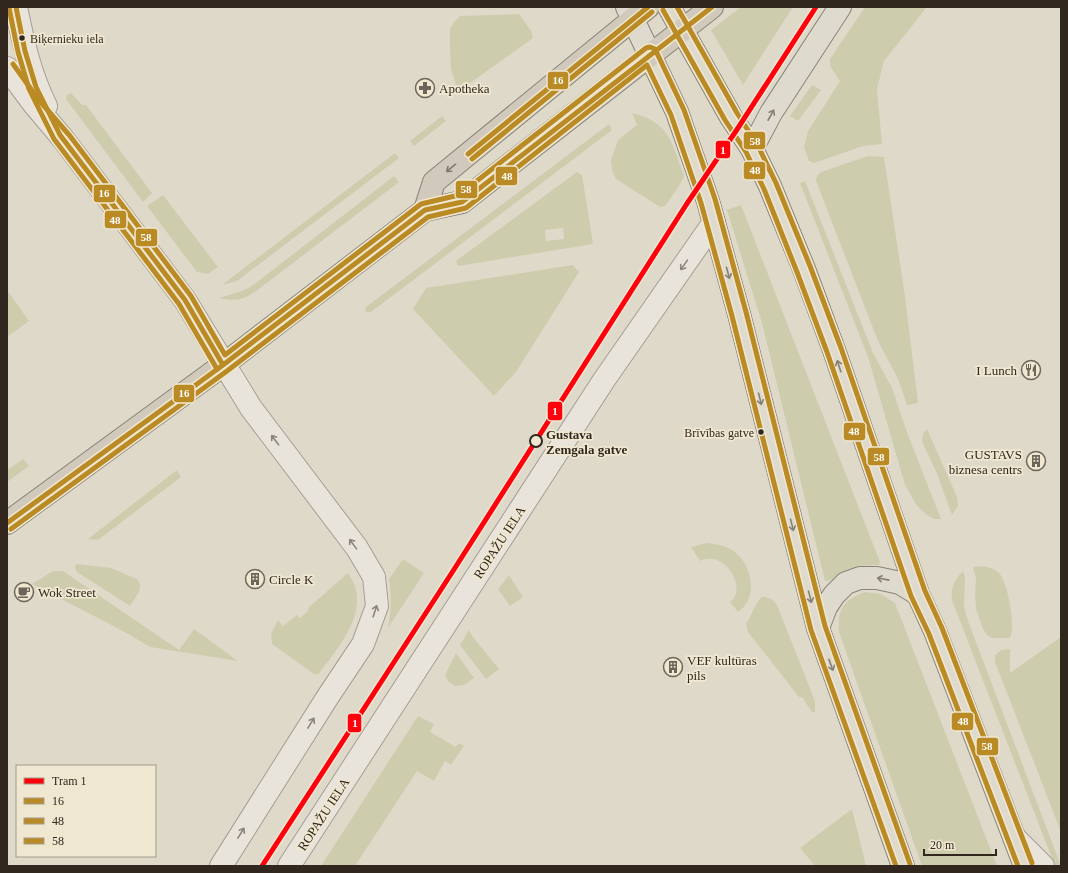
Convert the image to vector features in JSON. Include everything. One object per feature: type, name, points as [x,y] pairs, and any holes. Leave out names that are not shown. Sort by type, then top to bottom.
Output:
[{"type":"highway","points":[[7,523],[224,365],[425,210],[462,202],[712,7]]},
{"type":"highway","points":[[425,210],[434,182],[636,11]]},
{"type":"main road","points":[[668,7],[731,117],[752,149],[770,186],[804,269],[834,350],[918,594],[935,631],[1025,866]]},
{"type":"main road","points":[[752,149],[771,113],[840,7]]},
{"type":"main road","points":[[636,11],[650,54],[677,112],[702,181],[714,222],[818,628],[903,866]]},
{"type":"main road","points":[[818,628],[826,607],[834,595],[846,583],[860,578],[876,578],[900,583],[918,594]]},
{"type":"street","points":[[16,7],[25,51],[36,87],[60,135]]},
{"type":"street","points":[[7,68],[33,103],[60,135],[185,300],[251,408],[357,548],[374,577],[377,606],[363,644],[323,704],[221,866]]},
{"type":"street","name":"ROPAŽU IELA","points":[[289,866],[604,380],[714,222]]},
{"type":"street","points":[[1014,837],[1043,866]]},
{"type":"green space","points":[[741,7],[793,7],[743,85],[711,30]]},
{"type":"green space","points":[[865,7],[927,7],[884,61],[877,89],[882,144],[863,146],[814,163],[809,161],[804,147],[808,131],[840,81],[830,66],[830,59]]},
{"type":"green space","points":[[519,14],[531,31],[533,38],[466,86],[457,88],[451,69],[450,50],[450,29],[454,22],[460,16]]},
{"type":"green space","points":[[812,85],[821,90],[798,121],[790,116]]},
{"type":"green space","points":[[71,93],[82,105],[86,105],[152,193],[143,202],[66,99],[67,95]]},
{"type":"green space","points":[[632,113],[645,117],[662,128],[672,144],[684,176],[665,206],[660,207],[616,179],[612,170],[611,160],[618,140],[637,125]]},
{"type":"green space","points":[[442,116],[446,121],[414,146],[410,141]]},
{"type":"green space","points":[[609,124],[612,130],[371,312],[365,312],[366,307]]},
{"type":"green space","points":[[395,153],[399,158],[237,281],[222,285]]},
{"type":"green space","points":[[868,156],[884,157],[905,296],[918,403],[907,405],[898,379],[878,341],[816,181],[817,176],[821,172]]},
{"type":"green space","points":[[577,172],[582,175],[593,244],[458,266],[456,261]],"holes":[[[563,228],[564,239],[546,241],[545,230]]]},
{"type":"green space","points":[[394,176],[399,182],[255,292],[238,300],[219,298],[242,291],[252,286]]},
{"type":"green space","points":[[805,181],[873,353],[892,388],[908,435],[941,519],[934,519],[917,506],[905,485],[868,357],[800,183]]},
{"type":"green space","points":[[163,195],[218,267],[208,274],[197,272],[147,206]]},
{"type":"green space","points":[[741,205],[880,562],[879,565],[863,566],[847,570],[834,579],[828,581],[825,581],[762,323],[727,210]]},
{"type":"green space","points":[[573,265],[579,272],[516,372],[494,396],[413,309],[426,288]]},
{"type":"green space","points":[[7,290],[29,321],[7,337]]},
{"type":"green space","points":[[927,429],[957,497],[958,506],[952,515],[937,474],[922,441],[923,434]]},
{"type":"green space","points":[[23,459],[29,466],[7,482],[7,470]]},
{"type":"green space","points":[[177,470],[181,477],[98,540],[88,539]]},
{"type":"green space","points":[[707,543],[730,549],[742,559],[746,566],[751,583],[751,591],[749,599],[738,612],[730,602],[735,596],[737,589],[732,572],[718,561],[709,559],[700,561],[691,547]]},
{"type":"green space","points":[[403,559],[424,573],[388,628],[391,604],[389,579]]},
{"type":"green space","points":[[76,564],[111,568],[137,579],[140,589],[130,606],[77,572],[75,568]]},
{"type":"green space","points":[[983,566],[992,568],[998,572],[1006,587],[1012,615],[1012,632],[1010,638],[992,638],[987,635],[982,627],[976,608],[976,578],[973,567]]},
{"type":"green space","points":[[53,571],[63,571],[179,650],[194,629],[238,661],[150,647],[123,631],[32,584]]},
{"type":"green space","points":[[963,571],[965,578],[964,606],[968,621],[1061,866],[1055,866],[953,603],[953,586]]},
{"type":"green space","points":[[348,573],[354,583],[357,602],[352,624],[340,645],[319,674],[314,674],[272,644],[271,634],[278,620],[283,626],[297,615],[300,618],[309,610],[308,608]]},
{"type":"green space","points":[[509,575],[523,597],[510,606],[498,589]]},
{"type":"green space","points":[[865,592],[881,594],[895,603],[997,866],[922,866],[839,632],[839,617],[843,606],[852,598]]},
{"type":"green space","points":[[762,597],[771,599],[777,605],[815,701],[815,712],[812,712],[802,697],[799,697],[748,632],[746,624],[757,602]]},
{"type":"green space","points":[[469,630],[472,636],[499,669],[486,679],[460,645]]},
{"type":"green space","points":[[1061,637],[1061,832],[995,662],[995,655],[1001,650],[1010,649],[1010,673]]},
{"type":"green space","points":[[456,653],[474,678],[464,685],[455,686],[448,681],[445,675]]},
{"type":"green space","points":[[418,716],[434,724],[430,732],[456,747],[459,743],[464,746],[451,765],[445,761],[434,781],[417,771],[355,866],[321,866]]},
{"type":"green space","points":[[852,809],[866,866],[815,866],[800,848]]},
{"type":"tram line","name":"1","points":[[262,866],[453,571],[686,205],[738,128],[816,7]]},
{"type":"transit line","name":"16","points":[[16,7],[25,51],[36,87],[60,135],[185,300],[223,365]]},
{"type":"transit line","name":"16","points":[[468,154],[648,7]]},
{"type":"transit line","name":"58","points":[[677,7],[737,113],[758,146],[776,183],[810,266],[841,348],[925,591],[942,628],[1032,863]]},
{"type":"transit line","name":"16","points":[[7,523],[223,365],[425,210],[462,202],[712,7]]},
{"type":"transit line","name":"48","points":[[9,8],[18,52],[29,89],[54,139],[179,304],[217,369]]},
{"type":"transit line","name":"48","points":[[663,10],[725,120],[746,152],[764,189],[827,352],[911,596],[929,634],[1018,866]]},
{"type":"transit line","name":"48","points":[[472,159],[652,12]]},
{"type":"transit line","name":"58","points":[[13,64],[38,99],[70,136],[191,296],[225,355],[421,204],[459,195],[646,48],[650,47],[655,49],[684,110],[715,199],[746,312],[825,626],[910,864]]},
{"type":"transit line","name":"48","points":[[11,529],[227,371],[428,217],[466,208],[647,65],[671,115],[701,203],[732,316],[811,630],[896,866]]},
{"type":"place","name":"Biķernieku iela","points":[[22,38]]},
{"type":"place","name":"Apotheka","points":[[425,88]]},
{"type":"place","name":"I Lunch","points":[[1031,370]]},
{"type":"place","name":"Brīvības gatve","points":[[761,432]]},
{"type":"place","name":"Gustava Zemgala gatve","points":[[536,441]]},
{"type":"place","name":"GUSTAVS biznesa centrs","points":[[1036,461]]},
{"type":"place","name":"Circle K","points":[[255,579]]},
{"type":"place","name":"Wok Street","points":[[24,592]]},
{"type":"place","name":"VEF kultūras pils","points":[[673,667]]}]
